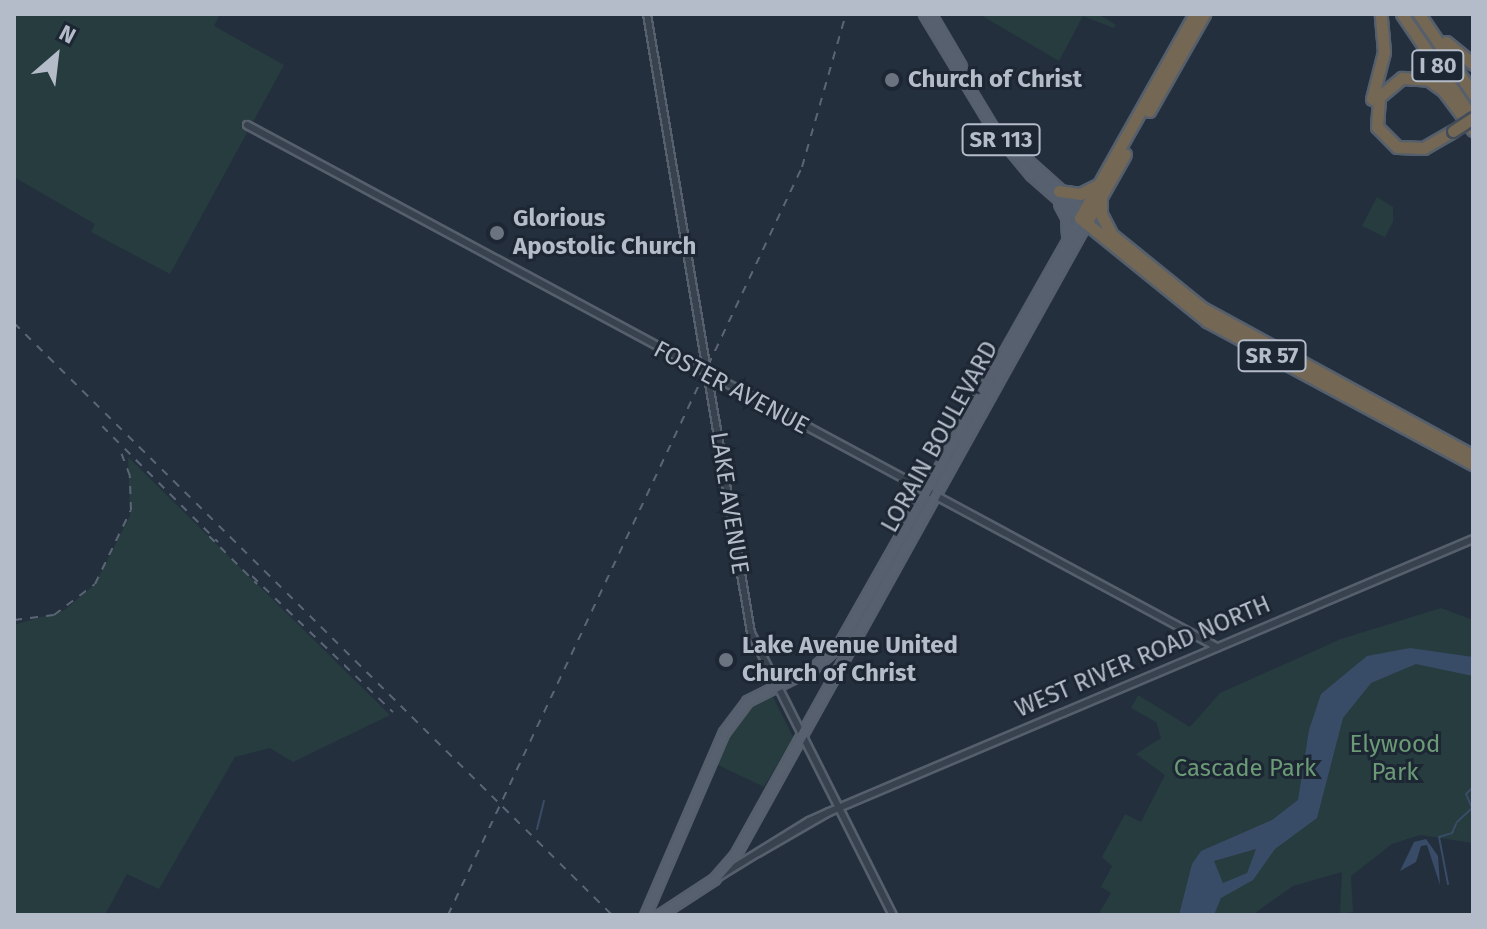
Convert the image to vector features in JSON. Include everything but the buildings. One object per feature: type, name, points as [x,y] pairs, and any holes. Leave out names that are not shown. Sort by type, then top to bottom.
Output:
[{"type":"highway","name":"LORAIN BOULEVARD","points":[[1085,217],[1195,14]]},
{"type":"highway","name":"LORAIN BOULEVARD","points":[[1101,187],[1204,14]]},
{"type":"highway","points":[[1381,14],[1384,52],[1369,113],[1378,139],[1391,151],[1415,156],[1473,120]]},
{"type":"highway","name":"I 80","points":[[1402,14],[1473,120]]},
{"type":"highway","name":"I 80","points":[[1419,14],[1473,94]]},
{"type":"highway","points":[[1425,14],[1453,51],[1473,64]]},
{"type":"highway","points":[[1454,133],[1424,148],[1397,147],[1377,127],[1379,97],[1402,78],[1429,80],[1443,90],[1473,130]]},
{"type":"highway","points":[[1054,191],[1080,194],[1101,187],[1101,214],[1111,235]]},
{"type":"highway","name":"SR 113","points":[[1085,217],[1111,235]]},
{"type":"highway","name":"SR 57","points":[[1085,217],[1198,315],[1473,464]]},
{"type":"highway","name":"SR 57","points":[[1111,235],[1211,314],[1473,456]]},
{"type":"main road","name":"SR 113","points":[[924,14],[1004,135],[1054,191],[1085,217]]},
{"type":"main road","name":"SR 113","points":[[931,14],[946,46]]},
{"type":"main road","points":[[1054,191],[1066,217],[1066,242]]},
{"type":"main road","name":"LORAIN BOULEVARD","points":[[714,879],[735,855],[1066,242],[1085,217]]},
{"type":"main road","name":"LORAIN BOULEVARD","points":[[773,685],[821,663],[844,637],[1085,217]]},
{"type":"main road","points":[[645,915],[724,732],[747,701],[773,685]]},
{"type":"main road","name":"WEST RIVER ROAD NORTH","points":[[663,912],[714,879]]},
{"type":"main road","points":[[652,898],[656,907],[663,912]]},
{"type":"street","name":"LAKE AVENUE","points":[[647,14],[751,633],[773,685],[893,915]]},
{"type":"street","name":"FOSTER AVENUE","points":[[247,125],[708,376],[1217,647]]},
{"type":"street","name":"WEST RIVER ROAD NORTH","points":[[714,879],[837,808],[1473,539]]},
{"type":"green space","points":[[14,14],[220,14],[214,26],[284,65],[170,274],[91,232],[95,224],[14,177]]},
{"type":"green space","points":[[979,14],[1098,14],[1116,25],[1114,28],[1083,16],[1059,61]]},
{"type":"green space","points":[[1377,197],[1393,207],[1393,222],[1385,237],[1362,226]]},
{"type":"green space","points":[[128,457],[390,715],[293,762],[270,748],[235,757],[159,889],[127,874],[105,915],[14,915],[14,625],[65,610],[95,584],[130,516]]},
{"type":"green space","points":[[1441,608],[1473,620],[1473,843],[1420,835],[1392,844],[1351,876],[1353,912],[1340,914],[1342,872],[1293,886],[1252,915],[1098,915],[1111,893],[1101,887],[1112,866],[1102,857],[1125,814],[1141,822],[1165,775],[1136,754],[1161,738],[1156,722],[1131,708],[1138,695],[1190,727],[1220,693],[1341,639]]},
{"type":"green space","points":[[771,693],[793,737],[764,787],[716,764],[731,726],[749,703]]},
{"type":"water","points":[[1410,648],[1473,657],[1473,676],[1416,664],[1371,683],[1343,718],[1317,818],[1275,849],[1253,880],[1221,898],[1214,915],[1179,915],[1192,864],[1201,851],[1272,820],[1298,800],[1309,730],[1321,694],[1367,656]],"holes":[[[1256,849],[1247,873],[1223,883],[1214,861]]]},
{"type":"water","points":[[1426,839],[1438,856],[1440,885],[1427,845],[1421,846],[1416,862],[1400,871],[1414,842]]},
{"type":"waterway","points":[[1457,822],[1472,808],[1466,794],[1473,787]]},
{"type":"waterway","points":[[537,829],[544,801]]},
{"type":"waterway","points":[[1448,884],[1439,837],[1452,833],[1456,824]]},
{"type":"railway","points":[[448,915],[802,167],[846,14]]},
{"type":"railway","points":[[14,323],[612,915]]},
{"type":"railway","points":[[102,426],[218,542]]},
{"type":"railway","points":[[14,620],[54,615],[95,584],[131,510],[130,476],[121,452]]},
{"type":"railway","points":[[209,536],[257,584]]},
{"type":"railway","points":[[252,576],[393,712]]},
{"type":"place","name":"Church of Christ","points":[[892,80]]},
{"type":"place","name":"Glorious Apostolic Church","points":[[497,233]]},
{"type":"place","name":"Lake Avenue United Church of Christ","points":[[726,660]]},
{"type":"park label","name":"Elywood Park","points":[[1395,759]]},
{"type":"park label","name":"Cascade Park","points":[[1245,769]]}]
